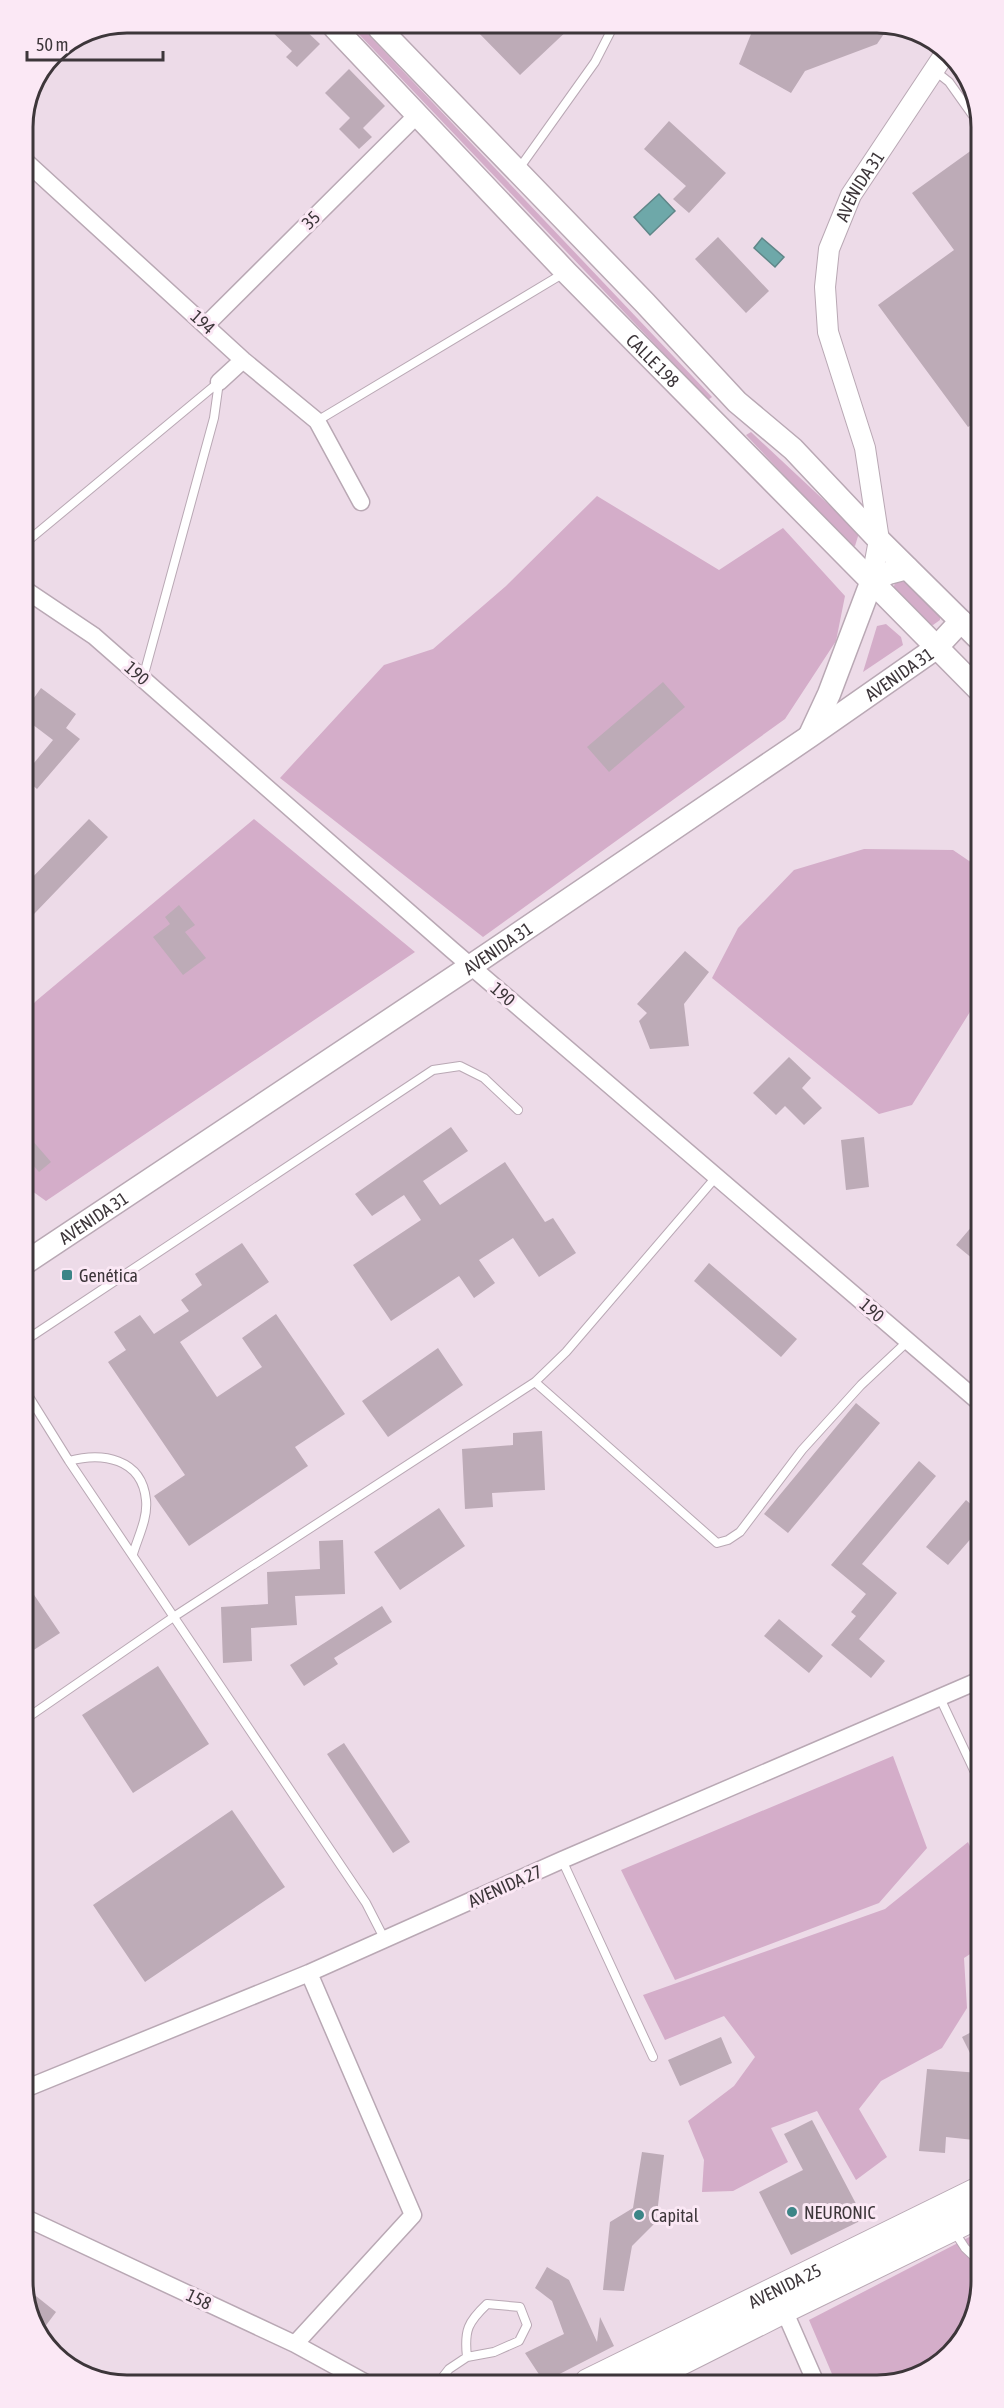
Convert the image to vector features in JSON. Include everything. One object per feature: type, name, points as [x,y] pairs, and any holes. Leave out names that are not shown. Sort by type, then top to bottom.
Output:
[{"type":"main road","name":"CALLE 198","points":[[340,33],[566,272],[971,682]]},
{"type":"main road","name":"CALLE 198","points":[[384,33],[645,303],[736,402],[793,448],[879,540],[971,631]]},
{"type":"main road","points":[[714,421],[736,402]]},
{"type":"main road","points":[[810,736],[829,694],[871,583],[888,573],[907,568]]},
{"type":"main road","name":"AVENIDA 31","points":[[33,1258],[810,736],[936,648],[961,621]]},
{"type":"main road","name":"AVENIDA 25","points":[[602,2375],[971,2194]]},
{"type":"main road","name":"AVENIDA 25","points":[[655,2375],[971,2219]]},
{"type":"street","name":"AVENIDA 31","points":[[871,583],[879,540],[865,448],[828,332],[825,287],[829,249],[851,195],[942,58]]},
{"type":"street","name":"35","points":[[206,325],[416,116]]},
{"type":"street","name":"194","points":[[33,168],[243,360],[318,421],[362,502]]},
{"type":"street","points":[[219,382],[243,360]]},
{"type":"street","name":"190","points":[[33,595],[94,636],[471,966],[971,1395]]},
{"type":"street","name":"AVENIDA 27","points":[[33,2086],[385,1940],[562,1860],[971,1684]]},
{"type":"street","points":[[294,2344],[413,2215],[309,1972]]},
{"type":"street","name":"158","points":[[33,2221],[294,2344],[351,2375]]},
{"type":"street","points":[[784,2310],[812,2375]]},
{"type":"lane","points":[[517,171],[595,62],[610,33]]},
{"type":"lane","points":[[934,70],[949,82],[969,110]]},
{"type":"lane","points":[[318,421],[566,272]]},
{"type":"lane","points":[[33,537],[219,382]]},
{"type":"lane","points":[[142,678],[214,418],[219,382]]},
{"type":"lane","points":[[33,1335],[433,1070],[460,1066],[484,1078],[518,1110]]},
{"type":"lane","points":[[33,1714],[175,1616],[535,1382],[566,1352],[716,1177]]},
{"type":"lane","points":[[535,1382],[717,1543],[728,1540],[740,1532],[802,1450],[861,1385],[908,1341]]},
{"type":"lane","points":[[33,1403],[69,1461],[366,1903],[385,1940]]},
{"type":"lane","points":[[69,1461],[88,1456],[114,1459],[130,1466],[142,1483],[146,1500],[145,1517],[133,1554]]},
{"type":"lane","points":[[940,1698],[971,1764]]},
{"type":"lane","points":[[562,1860],[653,2057]]},
{"type":"lane","points":[[953,2228],[971,2254]]},
{"type":"lane","points":[[444,2375],[467,2357],[494,2352],[519,2341],[527,2325],[520,2307],[487,2304],[472,2318],[465,2337],[467,2357]]},
{"type":"shaded area","points":[[358,33],[367,33],[712,397],[708,400]]},
{"type":"shaded area","points":[[751,432],[859,533],[855,546],[850,545],[746,435]]},
{"type":"shaded area","points":[[597,496],[719,570],[783,528],[845,596],[836,641],[785,719],[483,937],[280,778],[384,665],[433,649],[506,586]]},
{"type":"shaded area","points":[[895,582],[905,582],[940,615],[940,620],[933,625],[926,624],[893,591]]},
{"type":"shaded area","points":[[886,624],[901,637],[903,645],[863,672],[877,626]]},
{"type":"shaded area","points":[[254,819],[415,952],[46,1201],[33,1192],[33,1004]]},
{"type":"shaded area","points":[[864,849],[953,850],[971,862],[971,1010],[912,1105],[879,1114],[712,978],[738,928],[794,870]]},
{"type":"shaded area","points":[[893,1756],[927,1848],[879,1903],[675,1980],[621,1870]]},
{"type":"shaded area","points":[[968,1842],[971,1848],[971,1953],[964,1958],[967,2008],[942,2048],[881,2081],[859,2109],[887,2157],[856,2180],[817,2111],[771,2128],[788,2162],[733,2191],[702,2192],[704,2160],[688,2121],[734,2086],[755,2057],[724,2016],[665,2040],[643,1995],[885,1909]]},
{"type":"shaded area","points":[[971,2236],[971,2281],[968,2305],[961,2323],[944,2348],[924,2362],[907,2370],[889,2374],[832,2375],[809,2320]]},
{"type":"water","points":[[659,194],[675,211],[650,235],[634,217]]},
{"type":"water","points":[[762,238],[784,257],[775,267],[754,248]]},
{"type":"building","points":[[273,33],[308,33],[320,44],[297,67],[286,57],[292,51]]},
{"type":"building","points":[[479,33],[565,33],[520,75]]},
{"type":"building","points":[[751,33],[884,33],[877,44],[805,71],[791,93],[739,64]]},
{"type":"building","points":[[349,69],[385,106],[363,128],[372,137],[359,149],[339,129],[350,118],[325,93]]},
{"type":"building","points":[[669,121],[726,173],[689,213],[673,199],[686,186],[644,149]]},
{"type":"building","points":[[971,151],[971,425],[968,427],[878,305],[954,250],[912,193]]},
{"type":"building","points":[[718,237],[769,291],[746,313],[695,259]]},
{"type":"building","points":[[663,682],[685,707],[609,772],[587,747]]},
{"type":"building","points":[[41,688],[76,714],[66,728],[80,739],[37,789],[33,786],[33,764],[53,740],[33,725],[33,699]]},
{"type":"building","points":[[89,819],[108,837],[34,914],[33,877]]},
{"type":"building","points":[[179,905],[195,925],[185,932],[206,958],[183,975],[153,937],[170,924],[165,917]]},
{"type":"building","points":[[685,951],[709,972],[684,1004],[689,1046],[650,1049],[639,1021],[647,1013],[637,1004]]},
{"type":"building","points":[[789,1057],[811,1078],[802,1088],[822,1108],[804,1125],[785,1106],[776,1115],[753,1093]]},
{"type":"building","points":[[451,1127],[468,1151],[423,1181],[440,1205],[505,1162],[545,1222],[553,1218],[576,1253],[539,1277],[513,1238],[479,1260],[495,1283],[474,1298],[459,1276],[391,1321],[353,1265],[421,1220],[404,1195],[372,1216],[355,1194]]},
{"type":"building","points":[[864,1137],[869,1187],[846,1190],[841,1140]]},
{"type":"building","points":[[33,1141],[51,1162],[39,1172],[33,1165]]},
{"type":"building","points":[[971,1227],[971,1257],[956,1245]]},
{"type":"building","points":[[242,1243],[269,1282],[180,1342],[217,1397],[262,1367],[242,1338],[276,1314],[345,1414],[295,1447],[308,1466],[189,1546],[154,1496],[185,1475],[108,1362],[126,1350],[114,1332],[140,1315],[154,1334],[189,1311],[181,1300],[202,1285],[195,1274]]},
{"type":"building","points":[[709,1263],[797,1339],[781,1357],[694,1281]]},
{"type":"building","points":[[438,1348],[463,1385],[388,1437],[362,1401]]},
{"type":"building","points":[[856,1403],[880,1423],[788,1533],[764,1514]]},
{"type":"building","points":[[542,1431],[545,1490],[492,1493],[493,1507],[465,1509],[462,1449],[513,1445],[513,1433]]},
{"type":"building","points":[[919,1461],[936,1476],[862,1564],[897,1593],[859,1639],[885,1661],[871,1678],[831,1645],[856,1616],[851,1612],[866,1594],[831,1565]]},
{"type":"building","points":[[966,1500],[971,1504],[971,1538],[948,1565],[926,1547]]},
{"type":"building","points":[[439,1508],[465,1546],[400,1590],[374,1552]]},
{"type":"building","points":[[343,1540],[345,1594],[295,1596],[297,1625],[251,1628],[252,1661],[223,1663],[221,1607],[268,1604],[267,1572],[320,1569],[319,1541]]},
{"type":"building","points":[[33,1593],[60,1633],[33,1650]]},
{"type":"building","points":[[382,1606],[392,1622],[334,1658],[338,1664],[304,1686],[290,1665]]},
{"type":"building","points":[[779,1619],[823,1656],[809,1673],[764,1636]]},
{"type":"building","points":[[158,1666],[209,1744],[133,1793],[82,1715]]},
{"type":"building","points":[[344,1743],[410,1842],[393,1853],[327,1754]]},
{"type":"building","points":[[232,1810],[285,1887],[145,1982],[93,1905]]},
{"type":"building","points":[[971,2032],[971,2055],[962,2037]]},
{"type":"building","points":[[721,2037],[732,2063],[680,2086],[668,2060]]},
{"type":"building","points":[[927,2069],[971,2072],[971,2140],[946,2137],[945,2153],[919,2151]]},
{"type":"building","name":"NEURONIC","points":[[812,2120],[864,2219],[791,2255],[759,2192],[803,2170],[784,2134]]},
{"type":"building","name":"Capital","points":[[642,2152],[664,2155],[656,2222],[632,2246],[624,2291],[603,2290],[610,2222],[633,2208]]},
{"type":"building","points":[[547,2267],[569,2280],[597,2342],[600,2317],[614,2346],[558,2375],[539,2375],[525,2353],[564,2334],[552,2301],[535,2288]]},
{"type":"building","points":[[36,2296],[56,2312],[45,2327],[38,2311]]},
{"type":"place","name":"Genética","points":[[67,1275]]},
{"type":"place","name":"NEURONIC","points":[[792,2212]]},
{"type":"place","name":"Capital","points":[[639,2215]]}]
